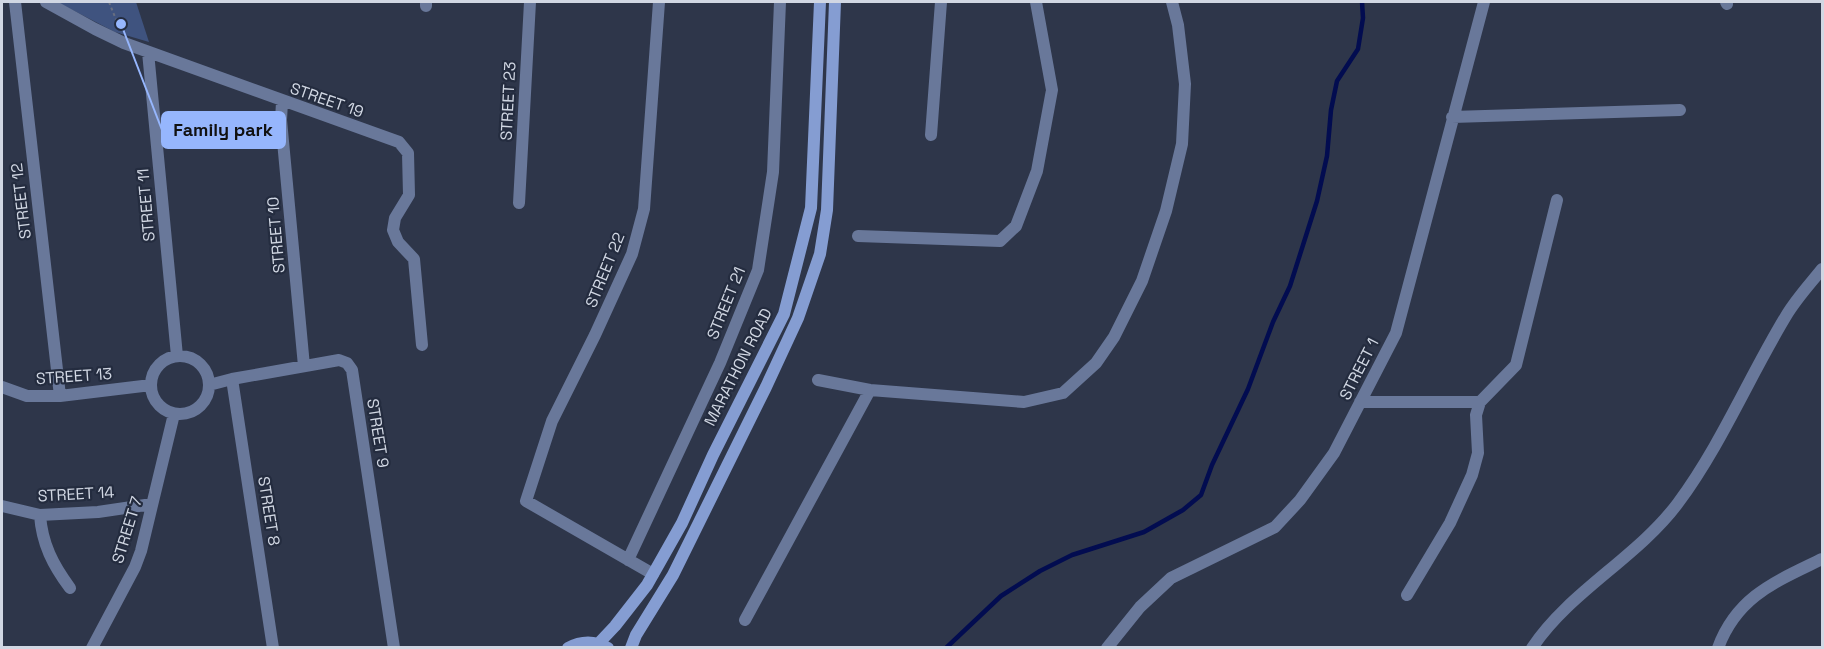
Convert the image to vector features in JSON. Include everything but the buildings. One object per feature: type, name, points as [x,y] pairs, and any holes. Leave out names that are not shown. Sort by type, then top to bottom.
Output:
[{"type":"main road","name":"MARATHON ROAD","points":[[603,646],[653,574],[682,523],[713,455],[784,314],[811,208],[820,2]]},
{"type":"main road","name":"MARATHON ROAD","points":[[631,648],[636,635],[673,575],[766,387],[798,318],[820,254],[827,210],[835,2]]},
{"type":"main road","points":[[568,648],[576,644],[603,646]]},
{"type":"street","name":"STREET 12","points":[[15,2],[60,396]]},
{"type":"street","name":"STREET 19","points":[[46,2],[95,29],[148,52],[282,102],[399,142],[405,147],[408,153],[409,195],[395,218],[393,230],[398,242],[414,259],[422,345]]},
{"type":"street","name":"STREET 23","points":[[519,203],[530,2]]},
{"type":"street","name":"STREET 22","points":[[628,560],[526,501],[552,421],[596,335],[632,254],[644,209],[659,2]]},
{"type":"street","name":"STREET 21","points":[[628,560],[720,363],[758,270],[773,172],[780,2]]},
{"type":"street","points":[[931,135],[940,2]]},
{"type":"street","points":[[858,236],[1000,241],[1016,226],[1037,171],[1052,90],[1036,2]]},
{"type":"street","points":[[818,380],[870,390],[1024,402],[1063,393],[1096,363],[1114,337],[1142,281],[1166,211],[1182,144],[1185,84],[1178,25],[1172,2]]},
{"type":"street","name":"STREET 1","points":[[1107,648],[1140,607],[1172,578],[1275,527],[1300,500],[1334,453],[1396,333],[1484,2]]},
{"type":"street","name":"STREET 11","points":[[148,52],[177,356]]},
{"type":"street","name":"STREET 10","points":[[282,102],[281,120],[304,366]]},
{"type":"street","points":[[1452,117],[1680,110]]},
{"type":"street","points":[[1407,595],[1450,523],[1472,475],[1478,453],[1476,415],[1480,402],[1516,365],[1557,200]]},
{"type":"street","points":[[1532,648],[1559,615],[1638,547],[1678,504],[1708,459],[1787,313],[1822,269]]},
{"type":"street","points":[[177,356],[189,357],[200,363],[207,373],[209,385],[207,398],[199,408],[187,414],[174,414],[162,408],[153,398],[150,385],[152,375],[158,365],[166,359],[177,356]]},
{"type":"street","name":"STREET 9","points":[[209,385],[339,360],[347,363],[352,370],[394,648]]},
{"type":"street","name":"STREET 8","points":[[232,379],[273,648]]},
{"type":"street","name":"STREET 13","points":[[2,387],[27,396],[60,396],[150,385]]},
{"type":"street","points":[[745,620],[870,390]]},
{"type":"street","points":[[1360,402],[1480,402]]},
{"type":"street","name":"STREET 7","points":[[92,648],[135,567],[174,414]]},
{"type":"street","name":"STREET 14","points":[[2,506],[40,515],[98,512],[152,504]]},
{"type":"street","points":[[40,515],[41,532],[48,553],[70,588]]},
{"type":"street","points":[[1718,648],[1724,632],[1736,614],[1753,596],[1772,583],[1822,559]]},
{"type":"street","points":[[628,560],[653,574]]},
{"type":"path","points":[[109,2],[124,42]]},
{"type":"shaded area","points":[[57,2],[136,2],[149,42],[115,32]]},
{"type":"waterway","points":[[946,648],[1001,596],[1040,571],[1072,555],[1144,532],[1183,510],[1201,495],[1290,286],[1317,201],[1327,156],[1331,110],[1337,81],[1358,49],[1363,18],[1362,2]]},
{"type":"place","name":"Family park","points":[[121,24]]}]
